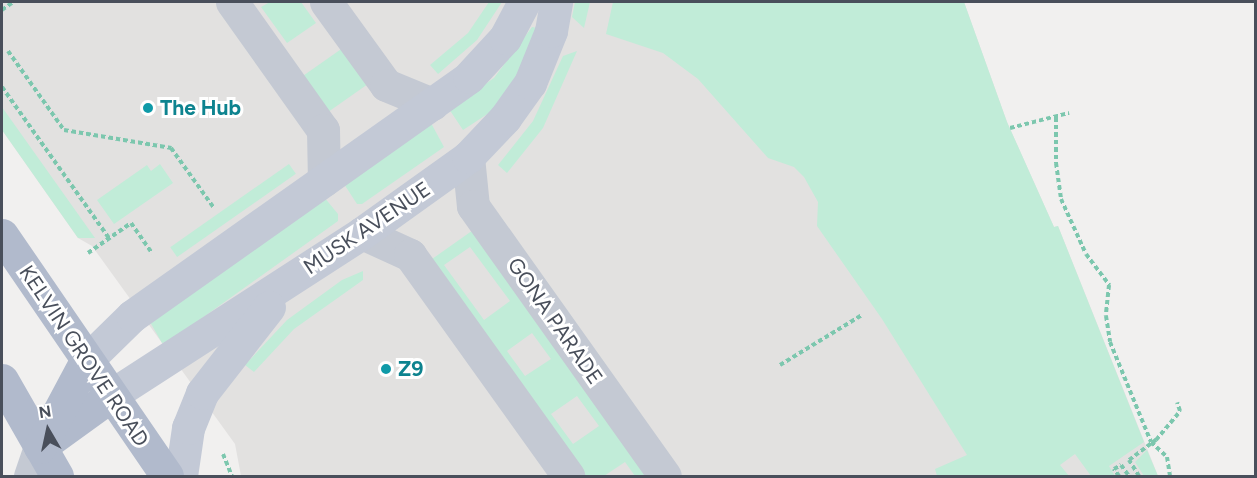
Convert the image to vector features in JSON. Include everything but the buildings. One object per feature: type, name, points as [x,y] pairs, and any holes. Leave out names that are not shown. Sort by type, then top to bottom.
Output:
[{"type":"main road","name":"KELVIN GROVE ROAD","points":[[2,235],[167,477]]},
{"type":"main road","points":[[35,462],[86,361]]},
{"type":"main road","points":[[2,380],[35,462],[57,477]]},
{"type":"main road","points":[[35,462],[110,396]]},
{"type":"street","points":[[232,2],[323,130],[324,180]]},
{"type":"street","points":[[326,2],[386,86],[432,104]]},
{"type":"street","points":[[86,361],[132,316],[469,77],[496,50],[524,2]]},
{"type":"street","name":"MUSK AVENUE","points":[[110,396],[302,273],[468,157],[505,118],[530,82],[552,31],[556,2]]},
{"type":"street","name":"GONA PARADE","points":[[468,157],[473,206],[665,477]]},
{"type":"street","points":[[362,232],[410,255],[568,477]]},
{"type":"street","points":[[181,477],[188,428],[202,393],[239,342],[302,273]]},
{"type":"path","points":[[2,10],[13,2]]},
{"type":"path","points":[[8,51],[64,130],[171,148],[214,208]]},
{"type":"path","points":[[2,87],[109,238]]},
{"type":"path","points":[[1010,128],[1069,113]]},
{"type":"path","points":[[1056,117],[1056,163],[1061,200],[1086,254],[1109,285],[1106,316],[1110,342],[1151,442],[1167,457],[1170,477]]},
{"type":"path","points":[[88,253],[131,223],[152,252]]},
{"type":"path","points":[[780,365],[862,315]]},
{"type":"path","points":[[1139,477],[1129,460],[1151,442],[1180,411],[1177,402]]},
{"type":"path","points":[[1119,477],[1114,469],[1121,465],[1129,477]]},
{"type":"shaded area","points":[[2,2],[964,2],[1007,122],[1054,227],[1058,226],[1158,476],[241,476],[235,444],[92,246],[78,238],[2,130]]},
{"type":"green space","points":[[270,2],[301,2],[316,23],[287,43],[261,7]]},
{"type":"green space","points":[[489,2],[502,2],[477,40],[438,74],[430,65],[468,33]]},
{"type":"green space","points":[[575,2],[590,2],[584,28],[572,17]]},
{"type":"green space","points":[[613,2],[964,2],[1007,122],[1054,227],[1058,226],[1144,442],[1109,466],[1115,476],[1091,476],[1075,454],[1060,465],[1069,476],[937,476],[935,469],[967,455],[882,319],[817,226],[818,202],[804,177],[794,167],[768,158],[698,79],[663,53],[606,34]]},
{"type":"green space","points":[[532,27],[537,28],[526,62],[492,111],[463,130],[449,109],[494,78]]},
{"type":"green space","points":[[347,45],[372,81],[323,115],[298,79]]},
{"type":"green space","points":[[577,51],[543,128],[507,173],[498,165],[533,121],[563,56]]},
{"type":"green space","points":[[2,107],[95,238],[78,238],[2,130]]},
{"type":"green space","points":[[431,123],[444,147],[362,204],[357,204],[344,184]]},
{"type":"green space","points":[[160,164],[173,183],[114,224],[97,200],[147,165],[151,171]]},
{"type":"green space","points":[[289,164],[296,174],[177,257],[170,247]]},
{"type":"green space","points":[[324,197],[338,214],[338,221],[170,341],[162,343],[150,322]]},
{"type":"green space","points":[[476,228],[654,476],[635,476],[625,462],[604,476],[578,476],[425,264]],"holes":[[[470,247],[510,301],[484,320],[444,265]],[[532,333],[551,359],[525,376],[507,351]],[[577,396],[599,426],[573,444],[551,414]]]},
{"type":"green space","points":[[363,271],[363,280],[294,329],[254,372],[245,365],[287,320],[342,280]]},
{"type":"green space","points":[[1147,450],[1158,476],[1144,476],[1135,462]]},
{"type":"place","name":"The Hub","points":[[148,108]]},
{"type":"place","name":"Z9","points":[[386,369]]}]
